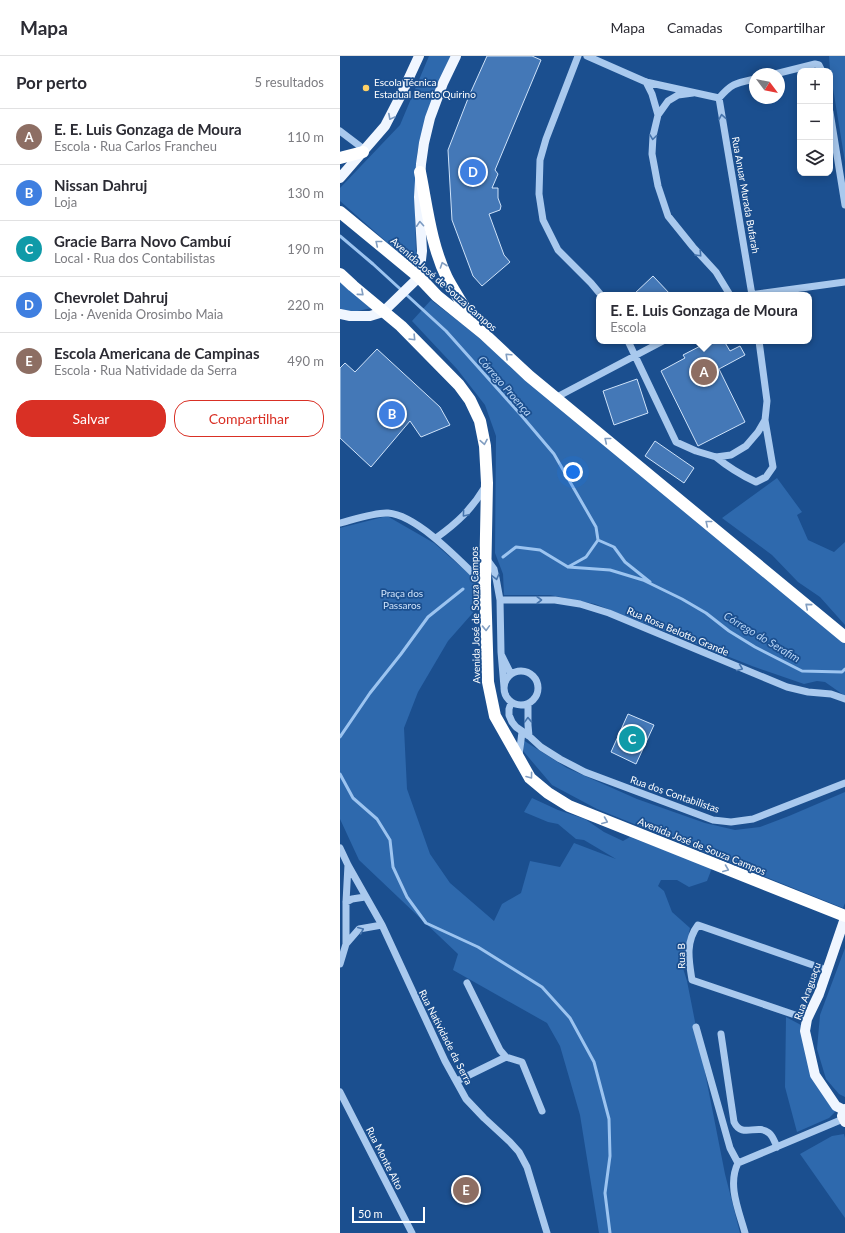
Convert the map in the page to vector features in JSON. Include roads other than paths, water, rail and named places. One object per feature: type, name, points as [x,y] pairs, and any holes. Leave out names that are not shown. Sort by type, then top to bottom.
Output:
[{"type":"highway","points":[[340,158],[364,151]]},
{"type":"highway","points":[[420,172],[434,242],[447,277],[475,324],[484,334]]},
{"type":"highway","name":"Avenida José de Souza Campos","points":[[340,212],[415,280],[484,334],[555,398],[841,634]]},
{"type":"highway","name":"Avenida José de Souza Campos","points":[[340,274],[401,326],[459,385],[470,400],[480,421],[485,446],[487,483],[485,585],[488,682],[495,716],[519,756],[530,778],[548,793],[569,806],[842,915]]},
{"type":"main road","points":[[340,178],[386,126],[418,56]]},
{"type":"main road","points":[[340,321],[345,316],[370,316],[383,312],[415,280],[422,251],[419,197],[420,172],[424,143],[430,118],[443,83],[456,56]]},
{"type":"main road","name":"Rua Araguaçu","points":[[842,915],[827,970],[819,994],[807,1019],[805,1031],[815,1074],[836,1106],[844,1115]]},
{"type":"street","points":[[578,56],[546,139],[540,160],[539,194],[543,220],[558,250],[598,292]]},
{"type":"street","points":[[587,56],[646,82],[719,98],[726,89],[733,84],[749,80]]},
{"type":"street","points":[[799,68],[815,64],[820,68]]},
{"type":"street","points":[[785,72],[797,68]]},
{"type":"street","points":[[646,82],[652,94],[658,115]]},
{"type":"street","points":[[693,92],[678,95],[668,100],[658,115],[653,136],[652,154],[658,186],[668,216],[716,272],[728,292]]},
{"type":"street","name":"Rua Anuar Murada Bufarah","points":[[719,98],[751,292]]},
{"type":"street","points":[[340,131],[364,151]]},
{"type":"street","points":[[833,131],[845,205]]},
{"type":"street","points":[[773,292],[845,282]]},
{"type":"street","points":[[630,344],[676,442],[696,451],[716,457],[741,475],[756,482],[766,478],[773,467],[765,420],[767,400],[759,344]]},
{"type":"street","points":[[555,398],[658,344]]},
{"type":"street","points":[[716,457],[731,454],[746,446],[758,432],[765,420]]},
{"type":"street","points":[[436,538],[462,518],[480,495],[487,483]]},
{"type":"street","points":[[340,523],[380,514],[396,514],[409,520],[436,538],[485,585]]},
{"type":"street","points":[[485,556],[494,569],[500,600],[500,652],[504,687]]},
{"type":"street","name":"Rua Rosa Belotto Grande","points":[[500,600],[555,600],[580,604],[609,613],[787,688],[831,694],[845,699]]},
{"type":"street","points":[[500,652],[511,674]]},
{"type":"street","points":[[504,687],[506,679],[511,674],[519,671],[526,671],[538,682],[538,694],[535,699],[522,706],[511,703]]},
{"type":"street","name":"Rua dos Contabilistas","points":[[504,687],[504,693],[511,703],[509,715],[512,722],[541,747],[585,772],[713,820],[732,822],[753,819],[845,783]]},
{"type":"street","points":[[528,704],[528,725],[530,736]]},
{"type":"street","points":[[519,756],[522,732]]},
{"type":"street","name":"Rua Natividade da Serra","points":[[340,848],[365,897],[382,925],[445,1061],[466,1099],[510,1142],[519,1152],[528,1167],[547,1233]]},
{"type":"street","points":[[340,964],[346,944],[348,865]]},
{"type":"street","points":[[346,902],[352,899],[365,897]]},
{"type":"street","points":[[346,944],[359,929],[382,925]]},
{"type":"street","name":"Rua B","points":[[807,1019],[692,980],[689,957],[690,940],[693,931],[698,925],[827,970]]},
{"type":"street","points":[[467,983],[500,1050],[506,1057],[522,1062],[542,1111]]},
{"type":"street","points":[[696,1027],[730,1148],[738,1163]]},
{"type":"street","points":[[721,1034],[734,1122],[736,1126],[745,1131],[758,1129],[768,1132],[777,1147]]},
{"type":"street","points":[[457,1081],[506,1057]]},
{"type":"street","name":"Rua Monte Alto","points":[[340,1092],[412,1233]]},
{"type":"street","points":[[745,1233],[736,1201],[733,1177],[734,1170],[738,1163],[777,1147],[844,1115]]},
{"type":"waterway","name":"Córrego Proença","points":[[340,236],[446,331],[554,454],[596,527],[598,540],[586,557],[568,567]]},
{"type":"waterway","name":"Córrego do Serafim","points":[[598,540],[614,547],[625,562],[650,582]]},
{"type":"waterway","name":"Córrego do Serafim","points":[[503,557],[516,547],[540,550],[568,567],[610,570],[643,580],[682,599],[706,613],[729,631],[755,647],[802,671],[842,672],[845,669]]},
{"type":"waterway","points":[[340,737],[370,693],[428,617],[463,589]]},
{"type":"waterway","points":[[340,774],[353,798],[377,819],[390,840],[393,867],[407,897],[426,923],[478,947],[542,987],[570,1018],[594,1062],[609,1119],[610,1156],[605,1193],[610,1233]]},
{"type":"place","name":"Escola Técnica Estadual Bento Quirino","points":[[366,88]]},
{"type":"place","name":"Chevrolet Dahruj","points":[[473,172]]},
{"type":"place","name":"E. E. Luis Gonzaga de Moura","points":[[704,372]]},
{"type":"place","name":"Nissan Dahruj","points":[[392,414]]},
{"type":"place","name":"Gracie Barra Novo Cambuí","points":[[632,739]]},
{"type":"place","name":"Escola Americana de Campinas","points":[[466,1190]]},
{"type":"park label","name":"Praça dos Passaros","points":[[402,598]]}]
